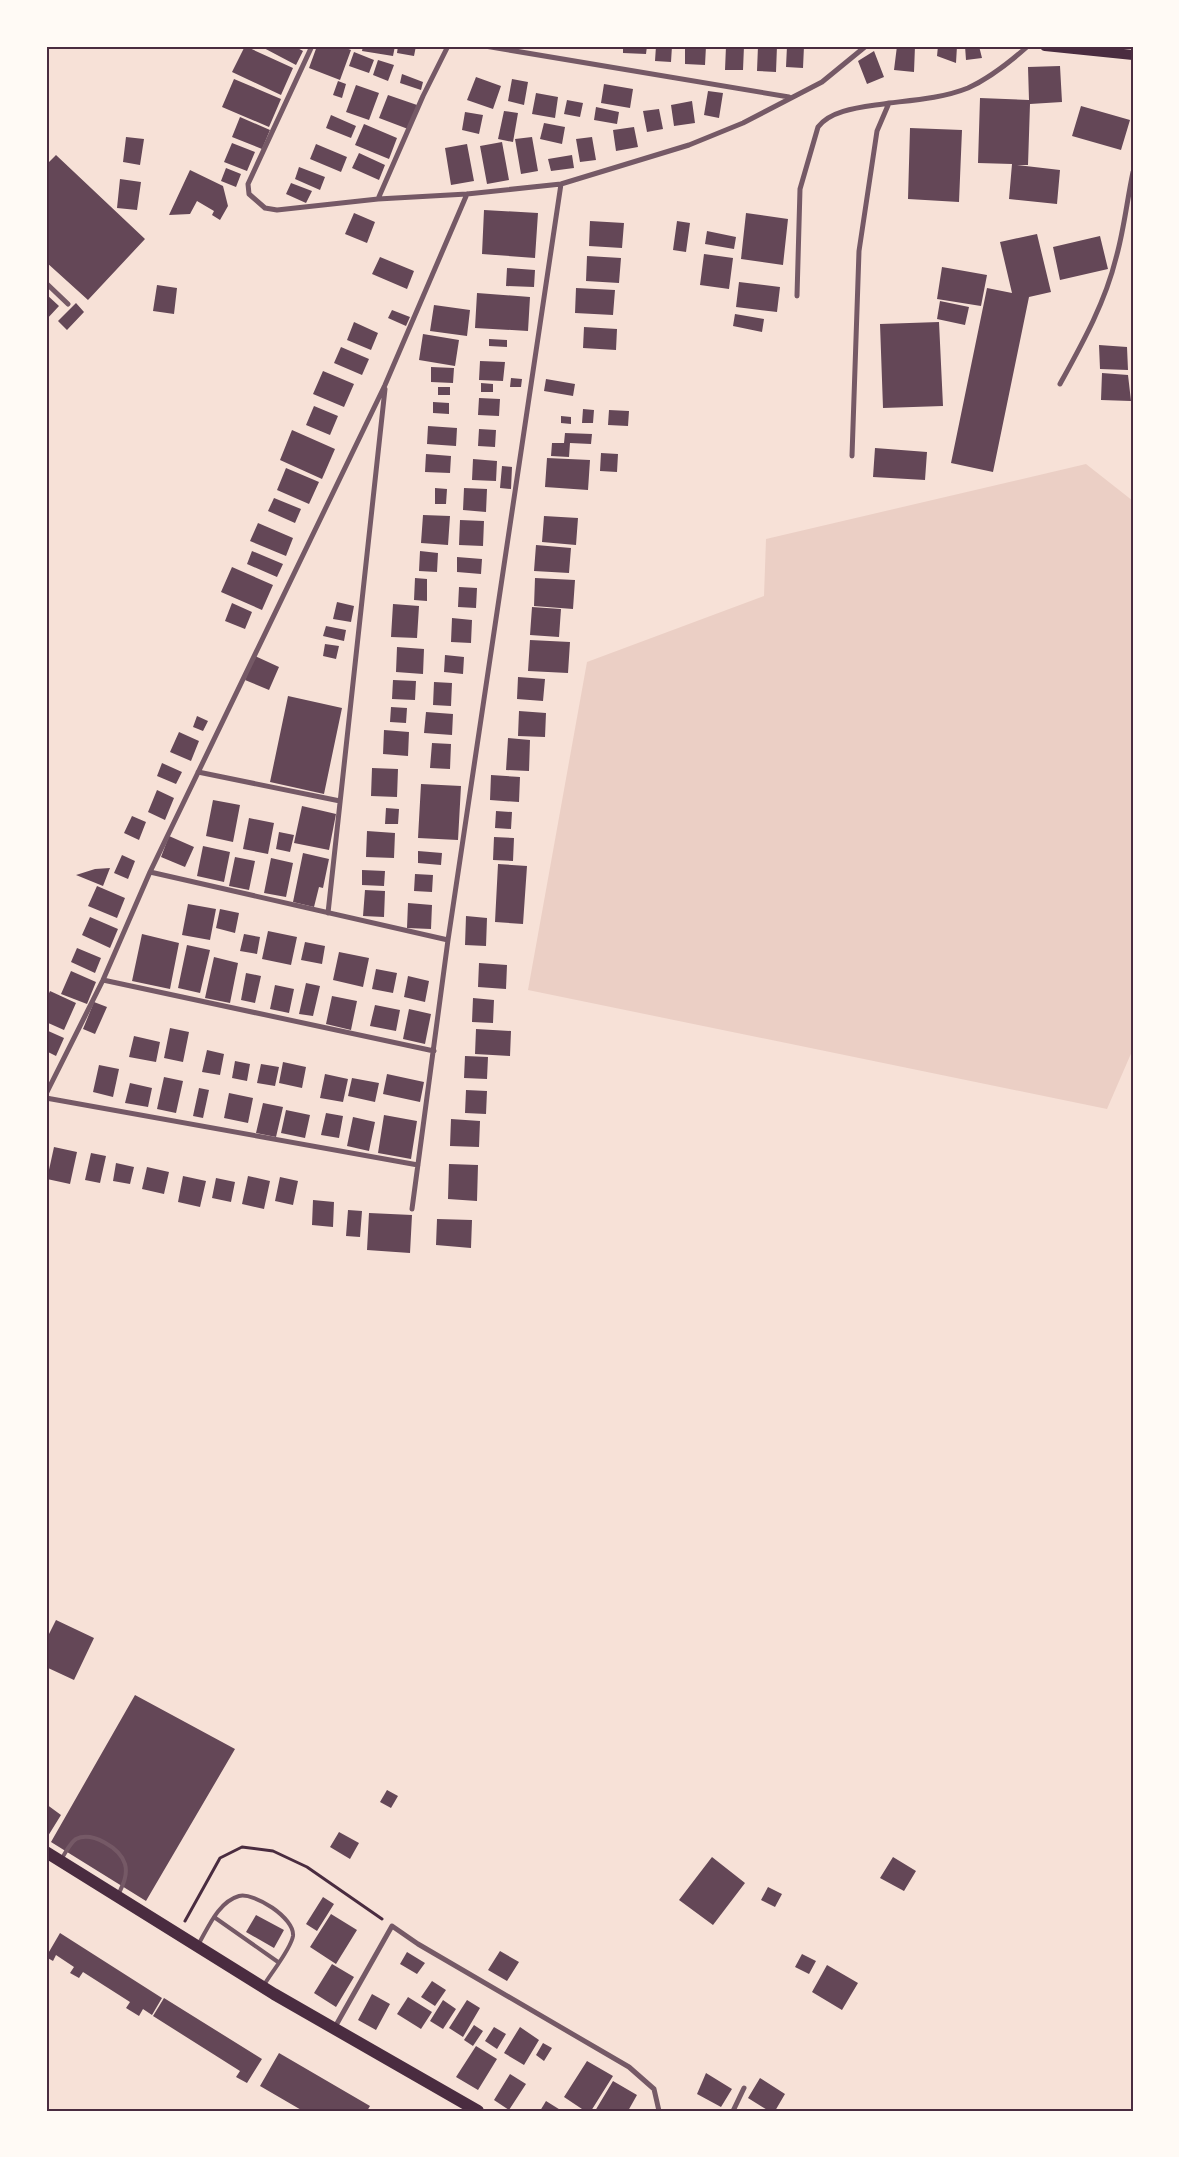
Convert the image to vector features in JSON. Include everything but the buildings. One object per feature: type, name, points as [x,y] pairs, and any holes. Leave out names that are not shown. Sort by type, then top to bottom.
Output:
[{"type":"main road","points":[[1045,46],[1133,55]]},
{"type":"main road","points":[[46,1852],[262,1987],[478,2111]]},
{"type":"street","points":[[312,46],[248,184],[249,194],[265,208],[277,210],[561,184],[689,145],[743,123],[822,82],[866,46]]},
{"type":"street","points":[[378,200],[423,96],[448,46]]},
{"type":"street","points":[[486,46],[790,97]]},
{"type":"street","points":[[797,296],[800,189],[818,127],[822,121],[845,112],[889,103],[935,97],[968,88],[1010,62],[1028,46]]},
{"type":"street","points":[[852,456],[859,251],[877,131],[889,103]]},
{"type":"street","points":[[1060,384],[1086,335],[1108,284],[1116,258],[1133,172]]},
{"type":"street","points":[[412,1209],[448,940],[561,184]]},
{"type":"street","points":[[46,1094],[103,980],[150,872],[385,385],[468,194]]},
{"type":"street","points":[[46,283],[68,304]]},
{"type":"street","points":[[328,913],[385,385]]},
{"type":"street","points":[[198,772],[340,801]]},
{"type":"street","points":[[150,872],[448,940]]},
{"type":"street","points":[[103,980],[434,1052]]},
{"type":"street","points":[[46,1098],[418,1165]]},
{"type":"street","points":[[334,2028],[392,1926],[418,1944],[629,2067],[654,2090],[659,2111]]},
{"type":"street","points":[[733,2111],[744,2088]]},
{"type":"lane","points":[[60,1861],[74,1840],[93,1838],[108,1845],[121,1856],[125,1865],[124,1882],[118,1897]]},
{"type":"lane","points":[[196,1946],[214,1917],[228,1902],[240,1896],[252,1896],[287,1919],[292,1928],[293,1936],[262,1987]]},
{"type":"lane","points":[[214,1917],[278,1962]]},
{"type":"path","points":[[177,1934],[220,1858],[242,1847],[273,1851],[307,1867],[392,1926]]},
{"type":"shaded area","points":[[1086,464],[1133,501],[1133,1049],[1107,1109],[528,990],[587,662],[764,596],[766,539]]}]
